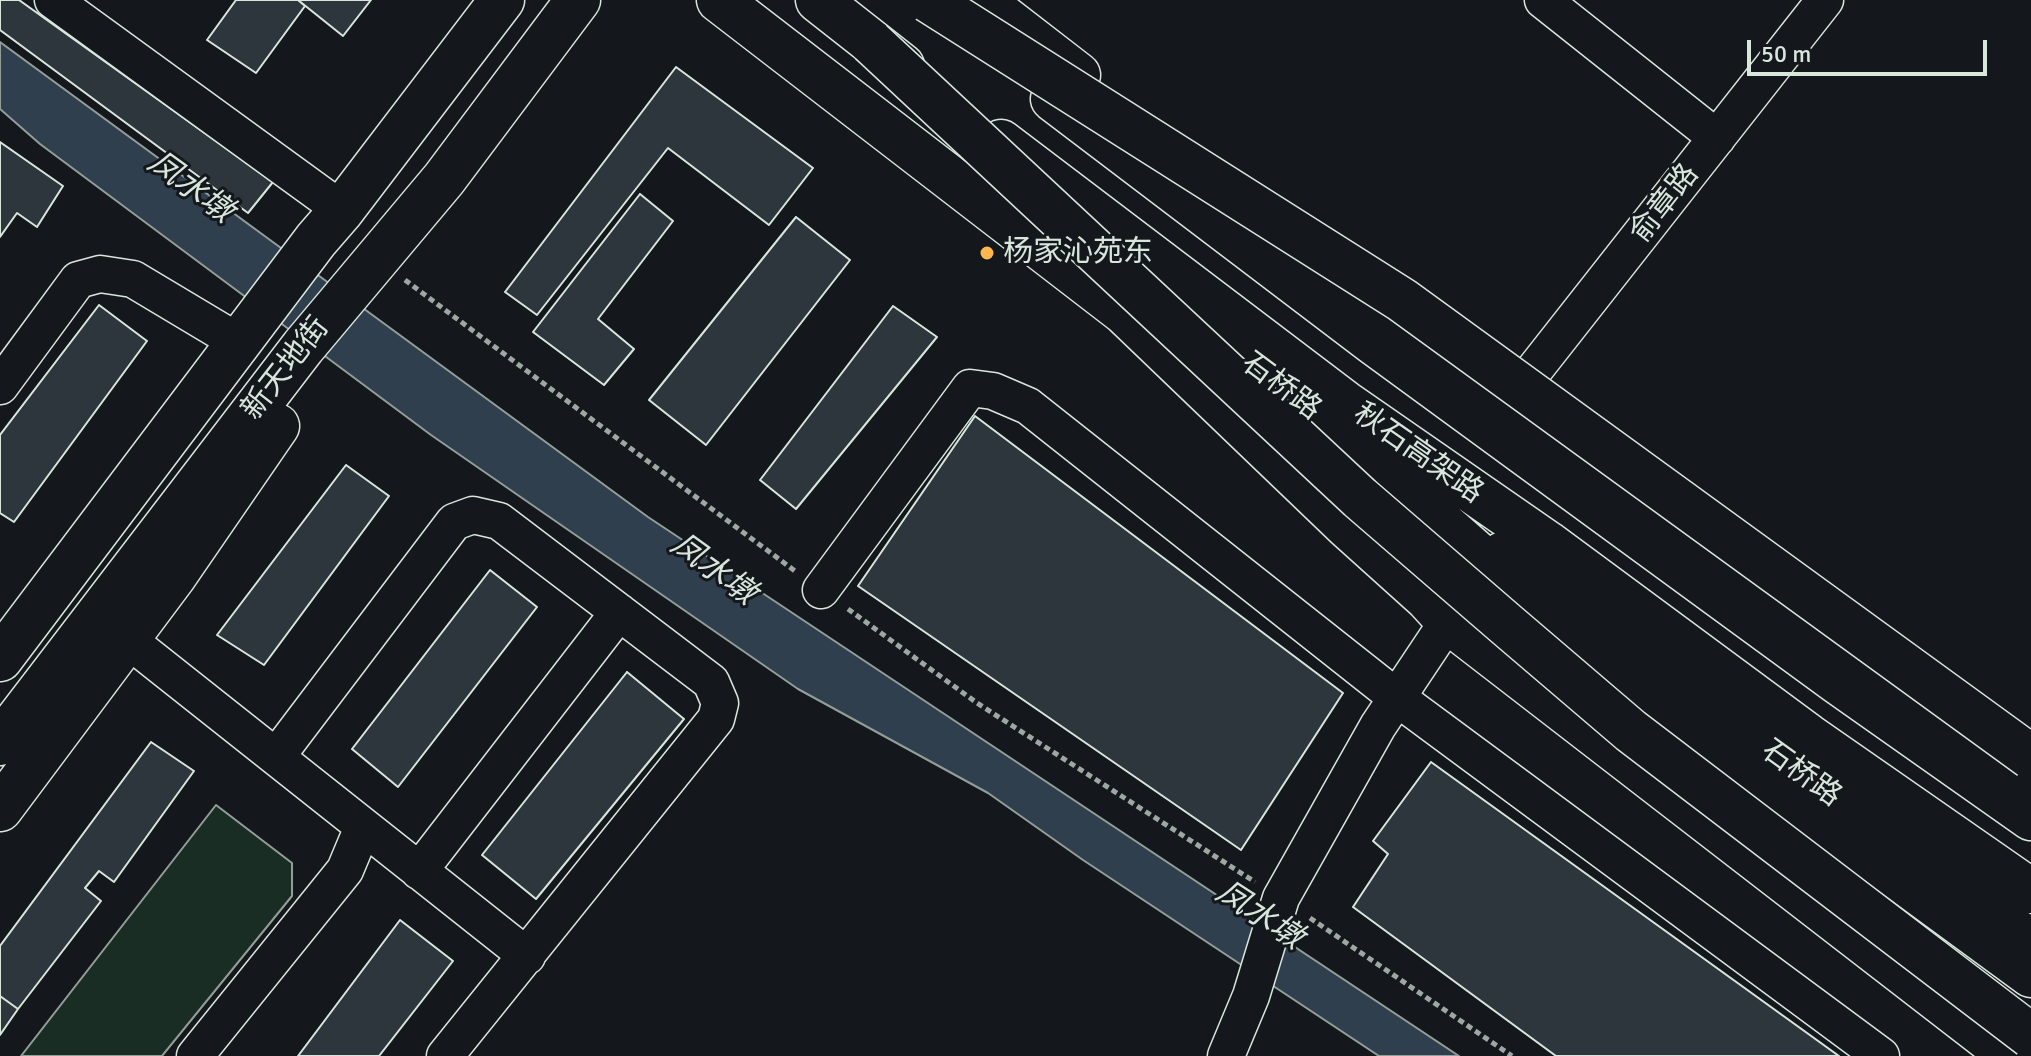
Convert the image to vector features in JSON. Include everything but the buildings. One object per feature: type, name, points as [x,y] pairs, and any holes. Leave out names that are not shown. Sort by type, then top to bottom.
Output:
[{"type":"main road","name":"新天地街","points":[[0,659],[502,0]]},
{"type":"main road","name":"新天地街","points":[[0,743],[311,356],[578,0]]},
{"type":"main road","points":[[719,0],[1124,312],[1448,621],[2011,1056]]},
{"type":"main road","name":"石桥路","points":[[765,0],[1722,718],[2031,942]]},
{"type":"main road","name":"秋石高架路","points":[[818,0],[1345,403],[1547,543],[1808,736],[2031,891]]},
{"type":"main road","points":[[925,0],[1402,300],[2031,757]]},
{"type":"main road","name":"秋石高架路","points":[[925,0],[1386,351],[1838,682],[2031,818]]},
{"type":"main road","points":[[981,0],[1504,408],[2031,788]]},
{"type":"main road","points":[[871,42],[1360,498],[1507,625],[1631,731],[2031,1036]]},
{"type":"main road","points":[[355,297],[386,264],[444,179]]},
{"type":"main road","points":[[2,806],[174,576],[311,356]]},
{"type":"main road","points":[[1327,422],[1582,646],[2031,975]]},
{"type":"street","points":[[53,0],[329,225]]},
{"type":"street","points":[[1543,0],[1717,138]]},
{"type":"street","name":"俞章路","points":[[1504,408],[1825,0]]},
{"type":"street","points":[[0,386],[78,280],[100,274],[133,279],[245,336]]},
{"type":"street","points":[[821,590],[970,388],[993,391],[1028,406],[1396,697],[1881,1056]]},
{"type":"street","points":[[276,757],[454,522],[473,515],[499,521],[711,682],[720,703],[716,719],[445,1056]]},
{"type":"street","points":[[419,871],[619,612]]},
{"type":"street","points":[[1226,1056],[1276,914],[1396,697],[1448,621]]},
{"type":"street","points":[[127,639],[527,956]]},
{"type":"street","points":[[195,1056],[345,870],[363,827]]},
{"type":"path","points":[[386,264],[545,387],[821,590],[1276,914],[1512,1056]]},
{"type":"green space","points":[[216,805],[292,863],[292,896],[162,1056],[21,1056]]},
{"type":"water","name":"凤水墩","points":[[0,42],[648,517],[1459,1056],[1379,1056],[1083,860],[988,793],[798,689],[431,435],[40,144],[0,109]]},
{"type":"place","name":"杨家沁苑东","points":[[987,253]]}]
